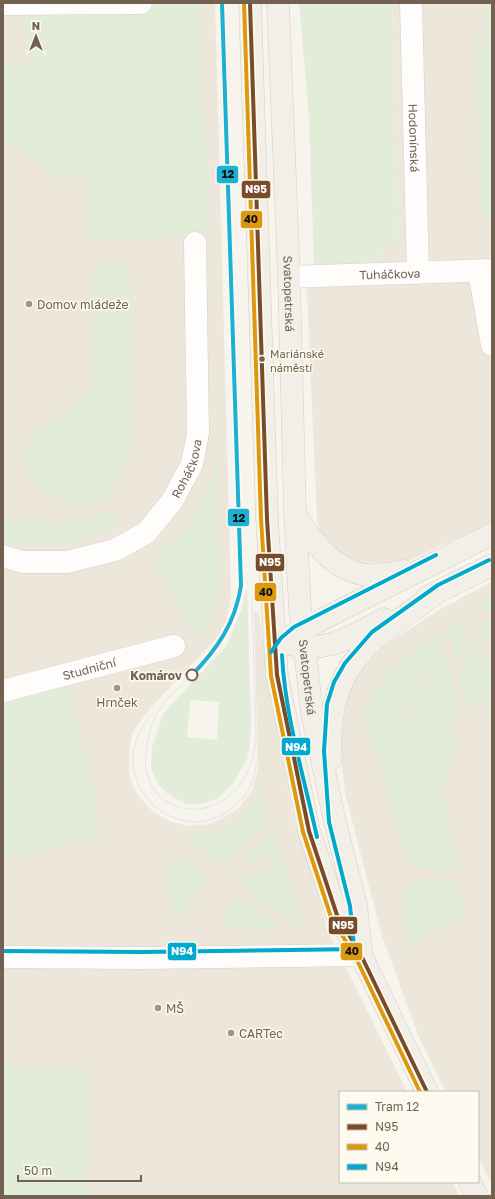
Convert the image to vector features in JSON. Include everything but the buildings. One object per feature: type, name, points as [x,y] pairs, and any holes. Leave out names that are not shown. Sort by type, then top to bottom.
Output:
[{"type":"main road","name":"Svatopetrská","points":[[250,3],[267,519],[288,641],[312,713],[335,822],[356,906],[361,955]]},
{"type":"main road","name":"Svatopetrská","points":[[278,3],[289,277],[295,513],[288,641],[277,675],[285,720],[309,830],[337,915],[361,955]]},
{"type":"main road","points":[[295,513],[310,538],[325,555],[349,571],[375,576],[423,568]]},
{"type":"main road","points":[[288,641],[423,568],[492,534]]},
{"type":"main road","points":[[288,641],[327,647],[492,565]]},
{"type":"main road","points":[[335,822],[330,751],[333,705],[340,684],[350,666],[375,637],[441,590]]},
{"type":"main road","points":[[361,955],[427,1091]]},
{"type":"main road","points":[[470,1183],[477,1196]]},
{"type":"street","points":[[3,4],[141,3]]},
{"type":"street","name":"Hodonínská","points":[[411,3],[418,273]]},
{"type":"street","name":"Roháčkova","points":[[3,556],[23,562],[67,562],[115,550],[146,534],[172,501],[192,464],[198,433],[195,243]]},
{"type":"street","points":[[485,270],[492,345]]},
{"type":"street","name":"Tuháčkova","points":[[289,277],[485,270]]},
{"type":"street","name":"Studniční","points":[[3,691],[174,646]]},
{"type":"street","points":[[3,957],[141,958],[361,955]]},
{"type":"shaded area","points":[[3,3],[215,3],[231,597],[227,619],[216,639],[151,707],[132,733],[129,753],[129,775],[136,793],[153,812],[169,821],[188,826],[211,824],[229,815],[240,807],[252,790],[258,770],[254,612],[259,612],[269,687],[294,821],[317,890],[327,929],[407,1091],[339,1091],[339,1183],[452,1183],[459,1196],[3,1196]]},
{"type":"shaded area","points":[[392,3],[492,3],[492,522],[399,565],[349,560],[321,535],[317,519],[306,270],[382,266],[381,244],[399,244]]},
{"type":"shaded area","points":[[492,582],[492,1185],[479,1159],[479,1091],[446,1091],[418,1035],[382,936],[345,793],[338,724],[351,681],[370,655],[439,610]]},
{"type":"green space","points":[[147,3],[200,3],[209,236],[88,240],[87,177],[60,179],[3,137],[3,65],[30,64],[24,14],[135,14]]},
{"type":"green space","points":[[299,3],[392,3],[399,244],[381,244],[382,266],[314,269],[309,115]]},
{"type":"green space","points":[[485,3],[492,3],[492,217],[481,217],[475,37],[486,37]]},
{"type":"green space","points":[[109,261],[122,265],[130,274],[134,442],[103,502],[82,505],[69,502],[42,491],[27,471],[25,454],[33,434],[78,404],[72,401],[72,398],[88,390],[94,374],[91,278],[98,266]]},
{"type":"green space","points":[[218,458],[221,584],[218,600],[213,614],[202,635],[197,641],[177,601],[150,561],[183,532],[196,516]]},
{"type":"green space","points":[[107,510],[126,535],[122,535],[117,528],[93,537],[70,543],[47,546],[22,542],[18,551],[3,549],[3,522],[7,516],[20,516],[49,522],[66,523],[83,520]]},
{"type":"green space","points":[[247,586],[251,717],[250,746],[247,759],[233,783],[218,798],[206,803],[188,804],[173,798],[159,785],[151,769],[152,748],[163,714],[227,645],[241,611]],"holes":[[[190,700],[219,702],[217,740],[187,737]]]},
{"type":"green space","points":[[492,596],[492,612],[481,611],[479,608],[480,603]]},
{"type":"green space","points":[[474,621],[492,621],[492,652],[474,627]]},
{"type":"green space","points":[[463,622],[467,629],[457,670],[449,631],[451,625]]},
{"type":"green space","points":[[441,631],[443,639],[379,765],[365,721],[367,707],[372,694],[392,669]]},
{"type":"green space","points":[[471,634],[492,664],[492,714],[489,715],[486,701],[466,706],[459,678]]},
{"type":"green space","points":[[445,645],[459,720],[451,721],[455,746],[443,791],[460,871],[458,873],[422,869],[407,858],[380,770]]},
{"type":"green space","points":[[68,679],[83,750],[3,771],[3,695]]},
{"type":"green space","points":[[86,752],[97,796],[93,798],[100,837],[3,859],[3,773]]},
{"type":"green space","points":[[260,787],[267,813],[267,820],[229,864],[216,863],[186,834],[187,831],[209,831],[227,824],[246,808]]},
{"type":"green space","points":[[273,829],[302,923],[300,926],[294,925],[242,888],[239,879],[271,869],[267,857],[238,866],[268,832]]},
{"type":"green space","points":[[178,859],[183,864],[188,859],[208,879],[209,882],[176,920],[173,919],[167,870]]},
{"type":"green space","points":[[423,878],[457,882],[465,915],[445,923],[435,929],[410,952],[403,920],[403,898],[406,888],[413,882]]},
{"type":"green space","points":[[234,898],[238,898],[276,923],[276,926],[274,928],[255,929],[237,927],[226,922],[226,909]]},
{"type":"green space","points":[[3,1066],[87,1066],[88,1196],[3,1196]]},
{"type":"tram line","name":"12","points":[[192,675],[210,655],[224,634],[234,612],[241,586],[222,3]]},
{"type":"tram line","points":[[192,675],[169,698],[156,716],[149,736],[146,766],[153,789],[169,803],[189,809],[211,806],[232,794],[248,771],[256,739],[252,599]]},
{"type":"tram line","points":[[155,711],[138,735],[133,760],[138,783],[150,802],[169,815],[190,822],[214,818],[237,804],[246,794],[252,783],[256,758]]},
{"type":"transit line","name":"40","points":[[244,3],[261,519],[271,676],[303,832],[331,917],[356,958],[420,1091]]},
{"type":"transit line","name":"N95","points":[[250,3],[267,519],[277,675],[309,831],[337,915],[361,955],[427,1091]]},
{"type":"transit line","name":"N94","points":[[271,652],[281,638],[294,627],[436,555]]},
{"type":"transit line","name":"N94","points":[[355,956],[350,906],[329,822],[324,751],[327,704],[334,682],[345,663],[372,632],[438,585],[489,560]]},
{"type":"transit line","name":"N94","points":[[282,655],[291,724],[317,837]]},
{"type":"transit line","name":"N94","points":[[3,951],[141,952],[361,949]]},
{"type":"place","name":"Domov mládeže","points":[[29,304]]},
{"type":"place","name":"Mariánské náměstí","points":[[262,359]]},
{"type":"place","name":"Komárov","points":[[192,675]]},
{"type":"place","name":"Hrnček","points":[[117,688]]},
{"type":"place","name":"MŠ","points":[[158,1008]]},
{"type":"place","name":"CARTec","points":[[231,1033]]}]
